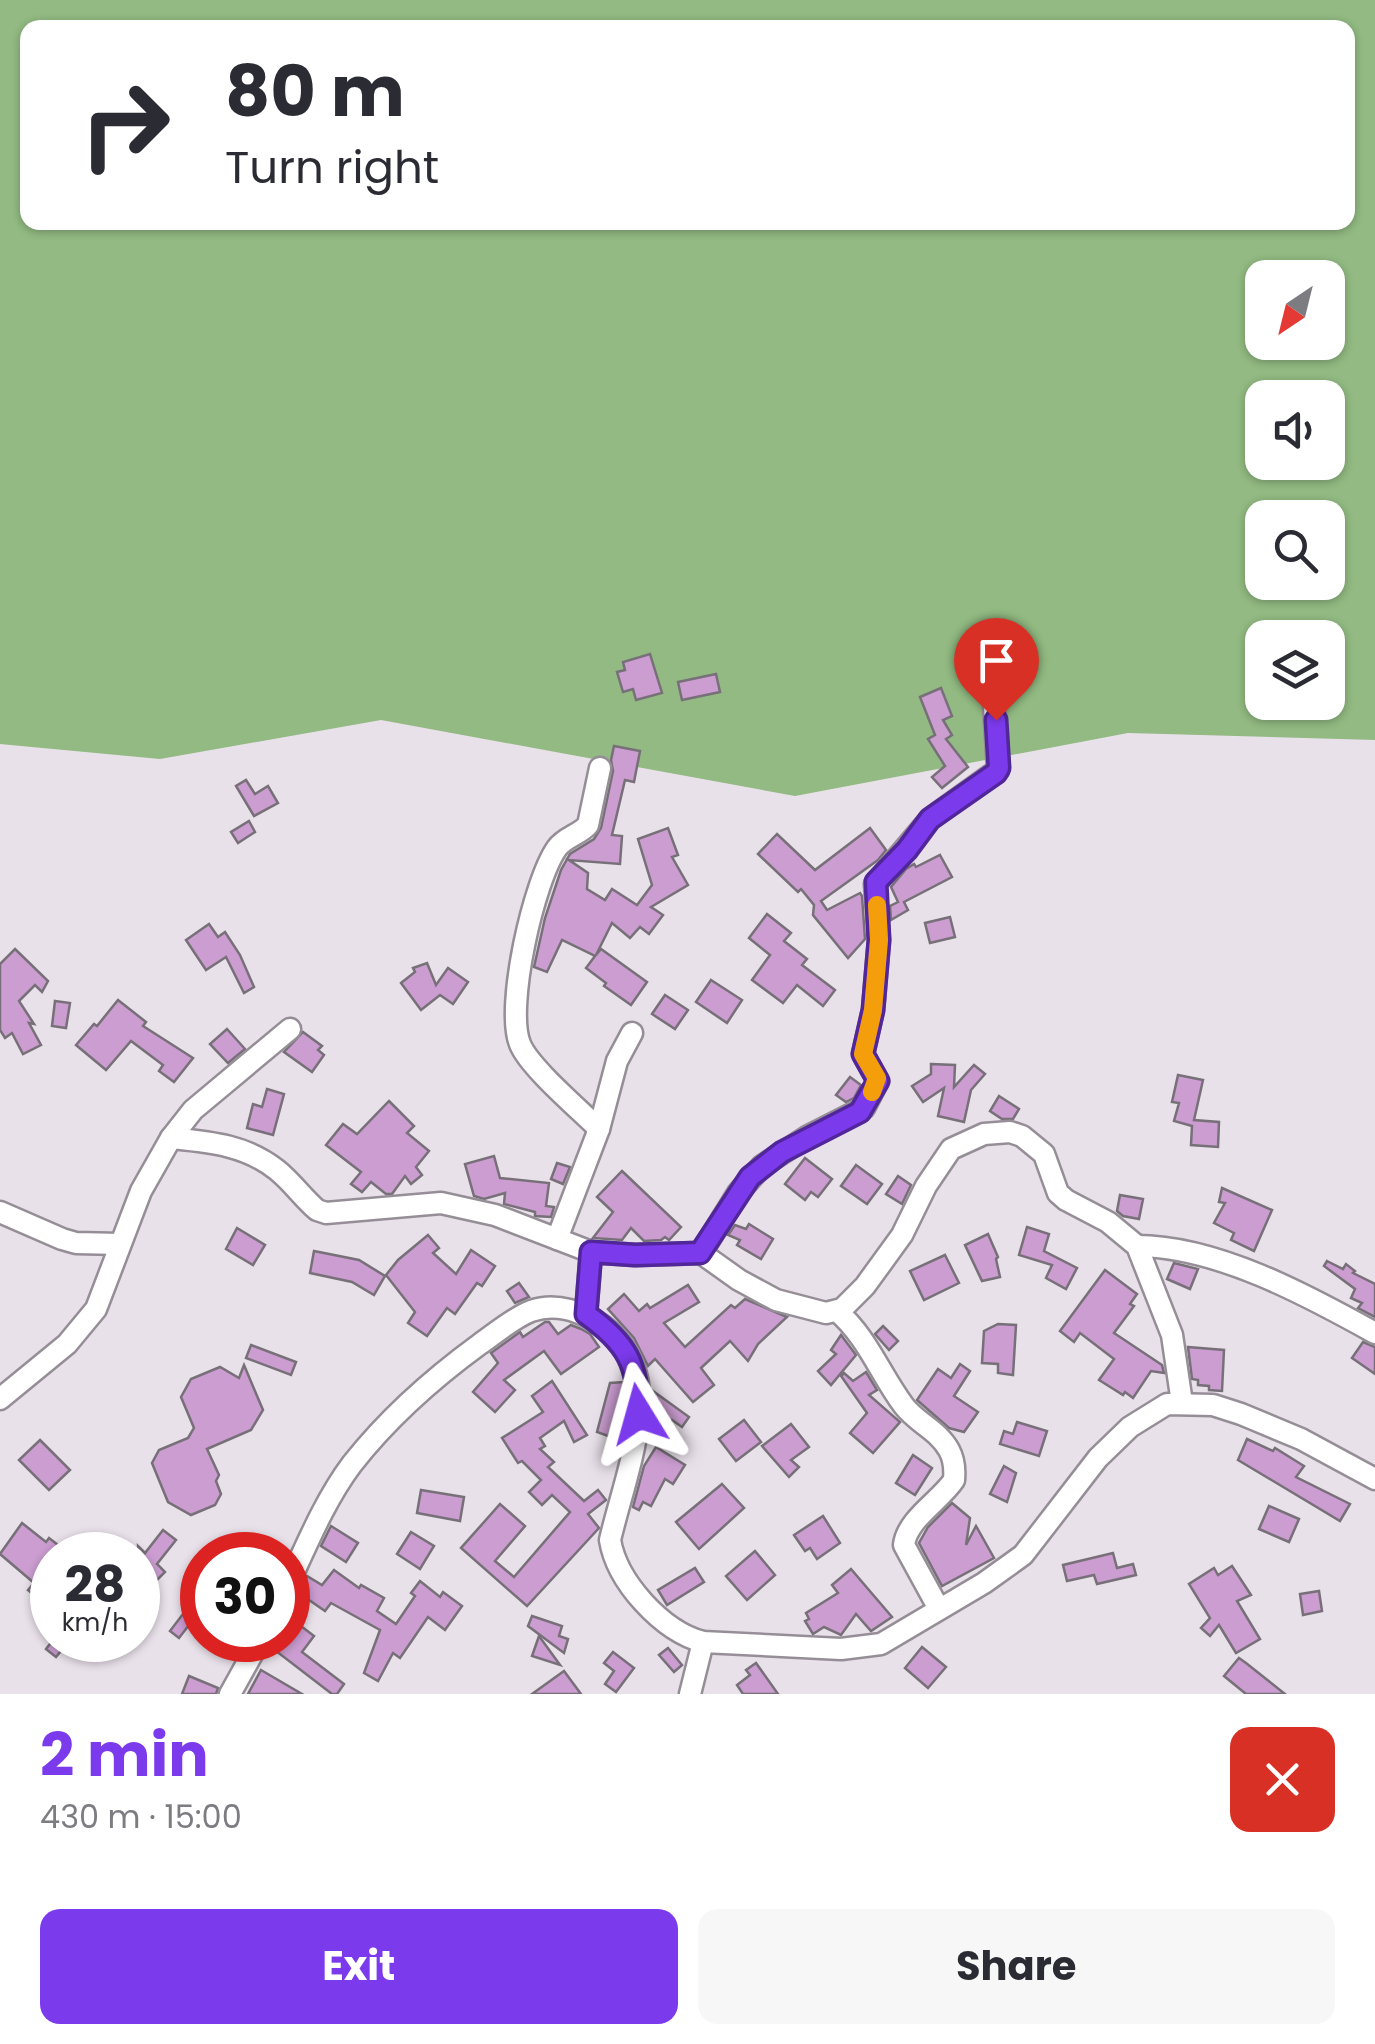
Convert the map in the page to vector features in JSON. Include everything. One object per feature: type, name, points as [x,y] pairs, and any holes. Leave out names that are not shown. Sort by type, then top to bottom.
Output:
[{"type":"street","points":[[700,1253],[750,1177],[794,1144],[860,1112],[876,1085],[877,1078],[863,1054],[873,1010],[879,940],[875,884],[930,819],[998,770],[993,690]]},
{"type":"street","points":[[599,1130],[523,1050],[516,1026],[526,935],[538,888],[560,843],[588,826],[600,768]]},
{"type":"street","points":[[0,1399],[42,1368],[96,1309],[140,1191],[193,1110],[290,1029]]},
{"type":"street","points":[[557,1240],[599,1130],[617,1061],[632,1033]]},
{"type":"street","points":[[172,1138],[250,1152],[277,1170],[317,1210],[441,1203],[495,1215],[591,1252],[700,1253],[776,1300],[826,1313],[836,1311],[865,1286],[902,1234],[951,1148],[984,1134],[1010,1132],[1044,1154],[1058,1193],[1108,1222],[1137,1246],[1172,1335],[1182,1403]]},
{"type":"street","points":[[0,1212],[62,1240],[120,1244]]},
{"type":"street","points":[[1137,1246],[1183,1250],[1258,1276],[1375,1333]]},
{"type":"street","points":[[586,1314],[591,1252]]},
{"type":"street","points":[[310,1540],[350,1466],[412,1396],[500,1330],[532,1311],[551,1308],[586,1314],[609,1330],[626,1350],[638,1388],[639,1414],[610,1540],[612,1556],[638,1595],[664,1620],[688,1638],[702,1642],[861,1648],[881,1644],[1008,1568],[1023,1555],[1098,1458],[1130,1427],[1166,1404],[1213,1404],[1300,1439],[1375,1478]]},
{"type":"street","points":[[836,1311],[862,1335],[904,1406],[938,1434],[953,1459],[954,1480],[904,1538],[904,1545],[939,1609]]},
{"type":"street","points":[[690,1694],[702,1642]]},
{"type":"street","points":[[230,1694],[248,1662]]},
{"type":"green space","points":[[0,0],[1375,0],[1375,740],[1128,733],[795,796],[381,720],[160,759],[0,744]]},
{"type":"building","points":[[650,654],[662,693],[636,700],[633,689],[623,692],[617,672],[625,670],[623,662]]},
{"type":"building","points":[[716,674],[720,692],[682,700],[678,682]]},
{"type":"building","points":[[941,688],[952,716],[943,720],[952,735],[946,739],[968,767],[942,788],[932,777],[945,766],[928,739],[935,735],[920,697]]},
{"type":"building","points":[[614,746],[640,751],[634,782],[625,780],[612,835],[622,836],[620,864],[569,860],[588,873],[587,889],[605,900],[612,889],[637,905],[652,885],[638,839],[668,828],[678,855],[672,857],[688,885],[651,907],[663,915],[649,934],[640,927],[630,938],[612,923],[596,955],[601,949],[647,982],[631,1005],[586,968],[595,956],[562,940],[547,972],[534,967],[561,870],[570,854],[594,839],[601,828]]},
{"type":"building","points":[[246,780],[255,794],[268,786],[278,803],[254,816],[236,786]]},
{"type":"building","points":[[249,821],[255,832],[238,843],[231,832]]},
{"type":"building","points":[[870,828],[886,850],[821,901],[827,910],[860,893],[862,896],[865,939],[848,958],[813,915],[814,905],[801,889],[798,892],[758,854],[777,834],[815,870]]},
{"type":"building","points":[[940,855],[952,877],[904,902],[908,910],[891,920],[890,906],[898,902],[891,887],[906,869]]},
{"type":"building","points":[[767,914],[791,933],[784,941],[807,959],[802,965],[835,990],[823,1006],[797,985],[783,1003],[752,980],[770,955],[749,938]]},
{"type":"building","points":[[950,917],[955,937],[930,943],[925,923]]},
{"type":"building","points":[[209,924],[218,937],[225,932],[254,987],[244,993],[226,957],[206,970],[186,940]]},
{"type":"building","points":[[15,949],[48,981],[42,992],[35,985],[19,1001],[34,1024],[29,1023],[41,1045],[23,1054],[12,1033],[5,1038],[0,1030],[0,964]]},
{"type":"building","points":[[427,963],[436,985],[448,968],[468,982],[453,1004],[440,995],[421,1010],[401,983],[415,972],[413,968]]},
{"type":"building","points":[[711,980],[742,1000],[727,1023],[696,1002]]},
{"type":"building","points":[[665,995],[688,1010],[675,1029],[652,1014]]},
{"type":"building","points":[[118,1000],[146,1022],[143,1026],[193,1058],[174,1082],[159,1071],[163,1065],[131,1041],[106,1070],[76,1045]]},
{"type":"building","points":[[55,1001],[70,1003],[66,1028],[52,1026]]},
{"type":"building","points":[[227,1029],[245,1049],[228,1063],[210,1044]]},
{"type":"building","points":[[303,1032],[322,1046],[318,1050],[324,1055],[312,1072],[284,1052]]},
{"type":"building","points":[[931,1064],[955,1065],[954,1087],[974,1065],[985,1074],[971,1090],[964,1122],[938,1116],[944,1088],[923,1102],[912,1086],[931,1074]]},
{"type":"building","points":[[1178,1075],[1203,1080],[1194,1120],[1219,1122],[1218,1147],[1191,1145],[1192,1126],[1174,1121],[1179,1103],[1172,1102]]},
{"type":"building","points":[[850,1077],[861,1085],[854,1098],[846,1102],[836,1095]]},
{"type":"building","points":[[267,1089],[284,1094],[273,1135],[247,1128],[253,1104],[262,1107]]},
{"type":"building","points":[[999,1096],[1019,1109],[1013,1119],[1002,1119],[990,1111]]},
{"type":"building","points":[[389,1101],[414,1126],[407,1133],[429,1151],[416,1167],[422,1175],[411,1184],[405,1176],[392,1194],[371,1182],[362,1192],[351,1184],[361,1172],[326,1145],[343,1124],[357,1134]]},
{"type":"building","points":[[494,1156],[500,1178],[549,1183],[546,1206],[554,1207],[551,1217],[535,1216],[535,1212],[504,1204],[505,1193],[484,1199],[474,1196],[465,1164]]},
{"type":"building","points":[[805,1158],[832,1179],[818,1197],[811,1192],[805,1200],[785,1184]]},
{"type":"building","points":[[557,1163],[570,1167],[563,1184],[551,1179]]},
{"type":"building","points":[[856,1165],[882,1184],[867,1204],[841,1186]]},
{"type":"building","points":[[622,1171],[681,1227],[669,1240],[665,1237],[644,1241],[631,1228],[622,1240],[593,1238],[613,1212],[597,1197]]},
{"type":"building","points":[[898,1176],[911,1185],[902,1204],[886,1194]]},
{"type":"building","points":[[1222,1188],[1272,1210],[1254,1251],[1231,1240],[1234,1233],[1214,1223],[1225,1203],[1219,1202]]},
{"type":"building","points":[[1120,1195],[1143,1199],[1139,1219],[1117,1211]]},
{"type":"building","points":[[749,1224],[773,1239],[761,1259],[737,1245],[740,1240],[728,1235],[735,1225],[746,1229]]},
{"type":"building","points":[[1027,1227],[1049,1234],[1044,1251],[1077,1268],[1066,1289],[1046,1278],[1052,1265],[1019,1255]]},
{"type":"building","points":[[237,1228],[265,1245],[253,1265],[226,1249]]},
{"type":"building","points":[[988,1234],[998,1257],[1000,1277],[982,1281],[965,1245]]},
{"type":"building","points":[[428,1235],[439,1248],[433,1253],[456,1274],[471,1250],[495,1266],[455,1314],[447,1308],[427,1336],[408,1323],[415,1312],[386,1275]]},
{"type":"building","points":[[314,1251],[359,1260],[385,1276],[374,1295],[352,1282],[310,1273]]},
{"type":"building","points":[[945,1255],[959,1283],[924,1300],[910,1271]]},
{"type":"building","points":[[1327,1261],[1343,1269],[1346,1264],[1353,1273],[1375,1284],[1375,1317],[1358,1308],[1362,1303],[1351,1298],[1355,1289],[1324,1266]]},
{"type":"building","points":[[1174,1263],[1198,1269],[1190,1289],[1167,1279]]},
{"type":"building","points":[[1105,1270],[1137,1294],[1130,1304],[1134,1306],[1114,1333],[1162,1365],[1164,1373],[1151,1371],[1133,1398],[1099,1380],[1114,1359],[1080,1333],[1074,1342],[1060,1331]]},
{"type":"building","points":[[519,1283],[529,1297],[515,1303],[507,1291]]},
{"type":"building","points":[[688,1285],[699,1302],[664,1323],[685,1347],[731,1305],[735,1308],[745,1299],[787,1317],[758,1344],[748,1361],[730,1341],[701,1368],[714,1385],[693,1402],[655,1359],[648,1366],[634,1338],[608,1309],[624,1294],[639,1311],[647,1304],[650,1308]]},
{"type":"building","points":[[545,1322],[558,1334],[571,1325],[581,1329],[599,1347],[561,1374],[544,1351],[504,1380],[515,1390],[495,1412],[473,1392],[498,1363],[491,1353],[520,1332],[523,1337]]},
{"type":"building","points":[[998,1324],[1016,1325],[1013,1375],[998,1373],[998,1364],[982,1363],[984,1331]]},
{"type":"building","points":[[883,1326],[898,1341],[889,1350],[875,1334]]},
{"type":"building","points":[[841,1335],[856,1355],[831,1385],[818,1371],[836,1354],[831,1350]]},
{"type":"building","points":[[1363,1342],[1375,1347],[1375,1374],[1352,1358]]},
{"type":"building","points":[[251,1345],[296,1362],[291,1375],[246,1358]]},
{"type":"building","points":[[1188,1347],[1224,1350],[1222,1391],[1209,1390],[1209,1386],[1198,1385],[1198,1380],[1192,1379]]},
{"type":"building","points":[[960,1364],[970,1371],[954,1396],[978,1412],[964,1432],[949,1428],[917,1400],[938,1369],[951,1378]]},
{"type":"building","points":[[244,1365],[263,1410],[251,1430],[207,1449],[219,1475],[216,1481],[221,1494],[215,1505],[191,1515],[168,1502],[152,1463],[159,1450],[188,1438],[194,1428],[181,1397],[191,1379],[220,1367],[239,1378]]},
{"type":"building","points":[[866,1372],[877,1390],[869,1395],[900,1422],[873,1453],[850,1433],[867,1413],[841,1376],[844,1373],[853,1381]]},
{"type":"building","points":[[552,1381],[587,1435],[574,1442],[564,1421],[540,1438],[545,1446],[540,1449],[554,1462],[548,1467],[584,1501],[598,1490],[606,1500],[588,1514],[599,1528],[527,1606],[461,1548],[500,1504],[525,1526],[495,1561],[514,1577],[570,1512],[552,1495],[542,1505],[529,1492],[541,1480],[522,1461],[518,1463],[502,1438],[543,1412],[532,1396]]},
{"type":"building","points":[[624,1382],[625,1407],[620,1424],[614,1423],[608,1436],[597,1432],[610,1383]]},
{"type":"building","points":[[653,1391],[689,1417],[682,1427],[672,1420],[666,1427],[652,1417]]},
{"type":"building","points":[[744,1420],[761,1442],[736,1461],[719,1439]]},
{"type":"building","points":[[1017,1422],[1047,1431],[1039,1456],[1000,1444],[1004,1431],[1013,1434]]},
{"type":"building","points":[[791,1424],[809,1447],[791,1460],[799,1467],[789,1477],[762,1446]]},
{"type":"building","points":[[1247,1439],[1273,1451],[1275,1448],[1304,1466],[1296,1477],[1350,1504],[1340,1521],[1238,1460]]},
{"type":"building","points":[[40,1440],[70,1470],[49,1490],[19,1460]]},
{"type":"building","points":[[656,1447],[685,1465],[673,1484],[665,1479],[651,1506],[643,1502],[639,1510],[633,1507],[644,1466]]},
{"type":"building","points":[[913,1455],[932,1468],[915,1495],[896,1483]]},
{"type":"building","points":[[1004,1466],[1016,1473],[1007,1502],[990,1494]]},
{"type":"building","points":[[722,1484],[744,1508],[699,1549],[676,1522]]},
{"type":"building","points":[[421,1490],[464,1497],[460,1521],[417,1513]]},
{"type":"building","points":[[952,1503],[970,1518],[966,1545],[976,1526],[994,1558],[942,1586],[919,1543],[928,1527]]},
{"type":"building","points":[[1269,1506],[1299,1519],[1289,1542],[1259,1529]]},
{"type":"building","points":[[823,1516],[840,1543],[817,1559],[810,1548],[805,1551],[794,1535]]},
{"type":"building","points":[[22,1523],[33,1532],[30,1532],[30,1580],[0,1554]]},
{"type":"building","points":[[331,1526],[358,1543],[346,1562],[321,1546]]},
{"type":"building","points":[[163,1530],[176,1540],[160,1560]]},
{"type":"building","points":[[411,1532],[434,1546],[420,1569],[397,1554]]},
{"type":"building","points":[[755,1551],[775,1575],[747,1600],[726,1576]]},
{"type":"building","points":[[1113,1553],[1117,1568],[1133,1564],[1136,1575],[1097,1584],[1094,1575],[1067,1581],[1063,1565]]},
{"type":"building","points":[[1232,1566],[1251,1595],[1237,1601],[1260,1639],[1236,1653],[1219,1625],[1210,1636],[1201,1628],[1210,1618],[1189,1584],[1214,1568],[1218,1575]]},
{"type":"building","points":[[695,1568],[704,1582],[667,1605],[658,1590]]},
{"type":"building","points":[[851,1569],[892,1617],[871,1631],[856,1614],[841,1635],[824,1627],[813,1634],[805,1621],[809,1619],[806,1613],[838,1593],[832,1585]]},
{"type":"building","points":[[334,1570],[359,1588],[361,1585],[384,1598],[377,1611],[396,1624],[420,1581],[440,1597],[443,1592],[462,1606],[445,1630],[428,1617],[400,1658],[393,1653],[378,1681],[364,1673],[380,1630],[331,1603],[325,1611],[310,1601],[310,1578],[322,1585]]},
{"type":"building","points":[[1319,1591],[1322,1611],[1303,1615],[1300,1594]]},
{"type":"building","points":[[532,1616],[562,1626],[559,1636],[568,1639],[564,1653],[528,1626]]},
{"type":"building","points":[[180,1618],[179,1638],[170,1631]]},
{"type":"building","points":[[539,1636],[560,1665],[532,1656]]},
{"type":"building","points":[[922,1647],[946,1667],[928,1688],[905,1668]]},
{"type":"building","points":[[668,1648],[682,1665],[674,1672],[659,1655]]},
{"type":"building","points":[[613,1652],[634,1668],[616,1692],[605,1684],[614,1671],[604,1663]]},
{"type":"building","points":[[310,1658],[344,1684],[337,1694],[290,1662],[310,1662]]},
{"type":"building","points":[[1239,1658],[1285,1694],[1246,1694],[1224,1676]]},
{"type":"building","points":[[756,1663],[778,1694],[743,1694],[737,1685],[750,1675],[746,1670]]},
{"type":"building","points":[[261,1670],[302,1694],[248,1694]]},
{"type":"building","points":[[564,1671],[581,1694],[532,1694]]},
{"type":"building","points":[[189,1676],[218,1688],[216,1694],[182,1694]]},
{"type":"slow traffic","points":[[872,1092],[877,1078],[864,1058],[863,1049],[873,1010],[879,940],[877,905]]},
{"type":"route","points":[[639,1414],[638,1388],[626,1350],[609,1330],[586,1314],[591,1252],[700,1253],[738,1193],[762,1166],[864,1108],[878,1081],[863,1054],[873,1010],[879,940],[876,882],[930,819],[996,773],[996,720]]}]
